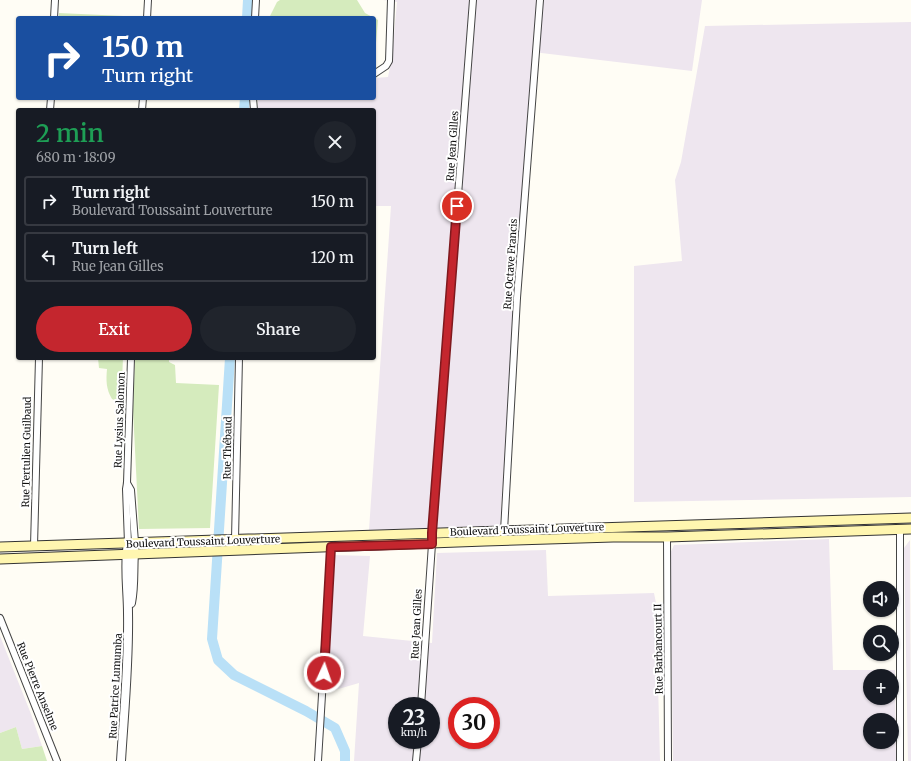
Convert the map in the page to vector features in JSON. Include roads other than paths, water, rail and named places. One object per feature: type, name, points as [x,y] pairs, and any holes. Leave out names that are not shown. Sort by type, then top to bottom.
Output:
[{"type":"main road","name":"Boulevard Toussaint Louverture","points":[[0,547],[911,518]]},
{"type":"main road","name":"Boulevard Toussaint Louverture","points":[[0,559],[605,537],[667,537],[911,529]]},
{"type":"street","points":[[54,16],[55,0]]},
{"type":"street","points":[[147,16],[148,0]]},
{"type":"street","points":[[255,16],[256,0]]},
{"type":"street","points":[[376,73],[386,66],[389,61],[391,0]]},
{"type":"street","name":"Rue Jean Gilles","points":[[422,697],[432,533],[473,0]]},
{"type":"street","name":"Rue Octave Francis","points":[[504,531],[517,298],[540,0]]},
{"type":"street","name":"Rue Tertulien Guilbaud","points":[[34,546],[39,360]]},
{"type":"street","name":"Rue Lysius Salomon","points":[[131,360],[128,483],[131,490],[131,542]]},
{"type":"street","name":"Rue Thébaud","points":[[233,539],[239,360]]},
{"type":"street","points":[[900,529],[900,761]]},
{"type":"street","name":"Rue Barbancourt II","points":[[667,537],[668,761]]},
{"type":"street","name":"Rue Patrice Lumumba","points":[[121,761],[131,542]]},
{"type":"street","points":[[318,761],[331,547]]},
{"type":"street","name":"Rue Pierre Anselme","points":[[0,618],[57,761]]},
{"type":"street","points":[[416,761],[417,749]]},
{"type":"waterway","points":[[247,16],[248,0]]},
{"type":"waterway","points":[[244,108],[245,100]]},
{"type":"waterway","points":[[230,360],[212,639],[218,660],[234,675],[306,711],[335,728],[345,751],[345,761]]}]
